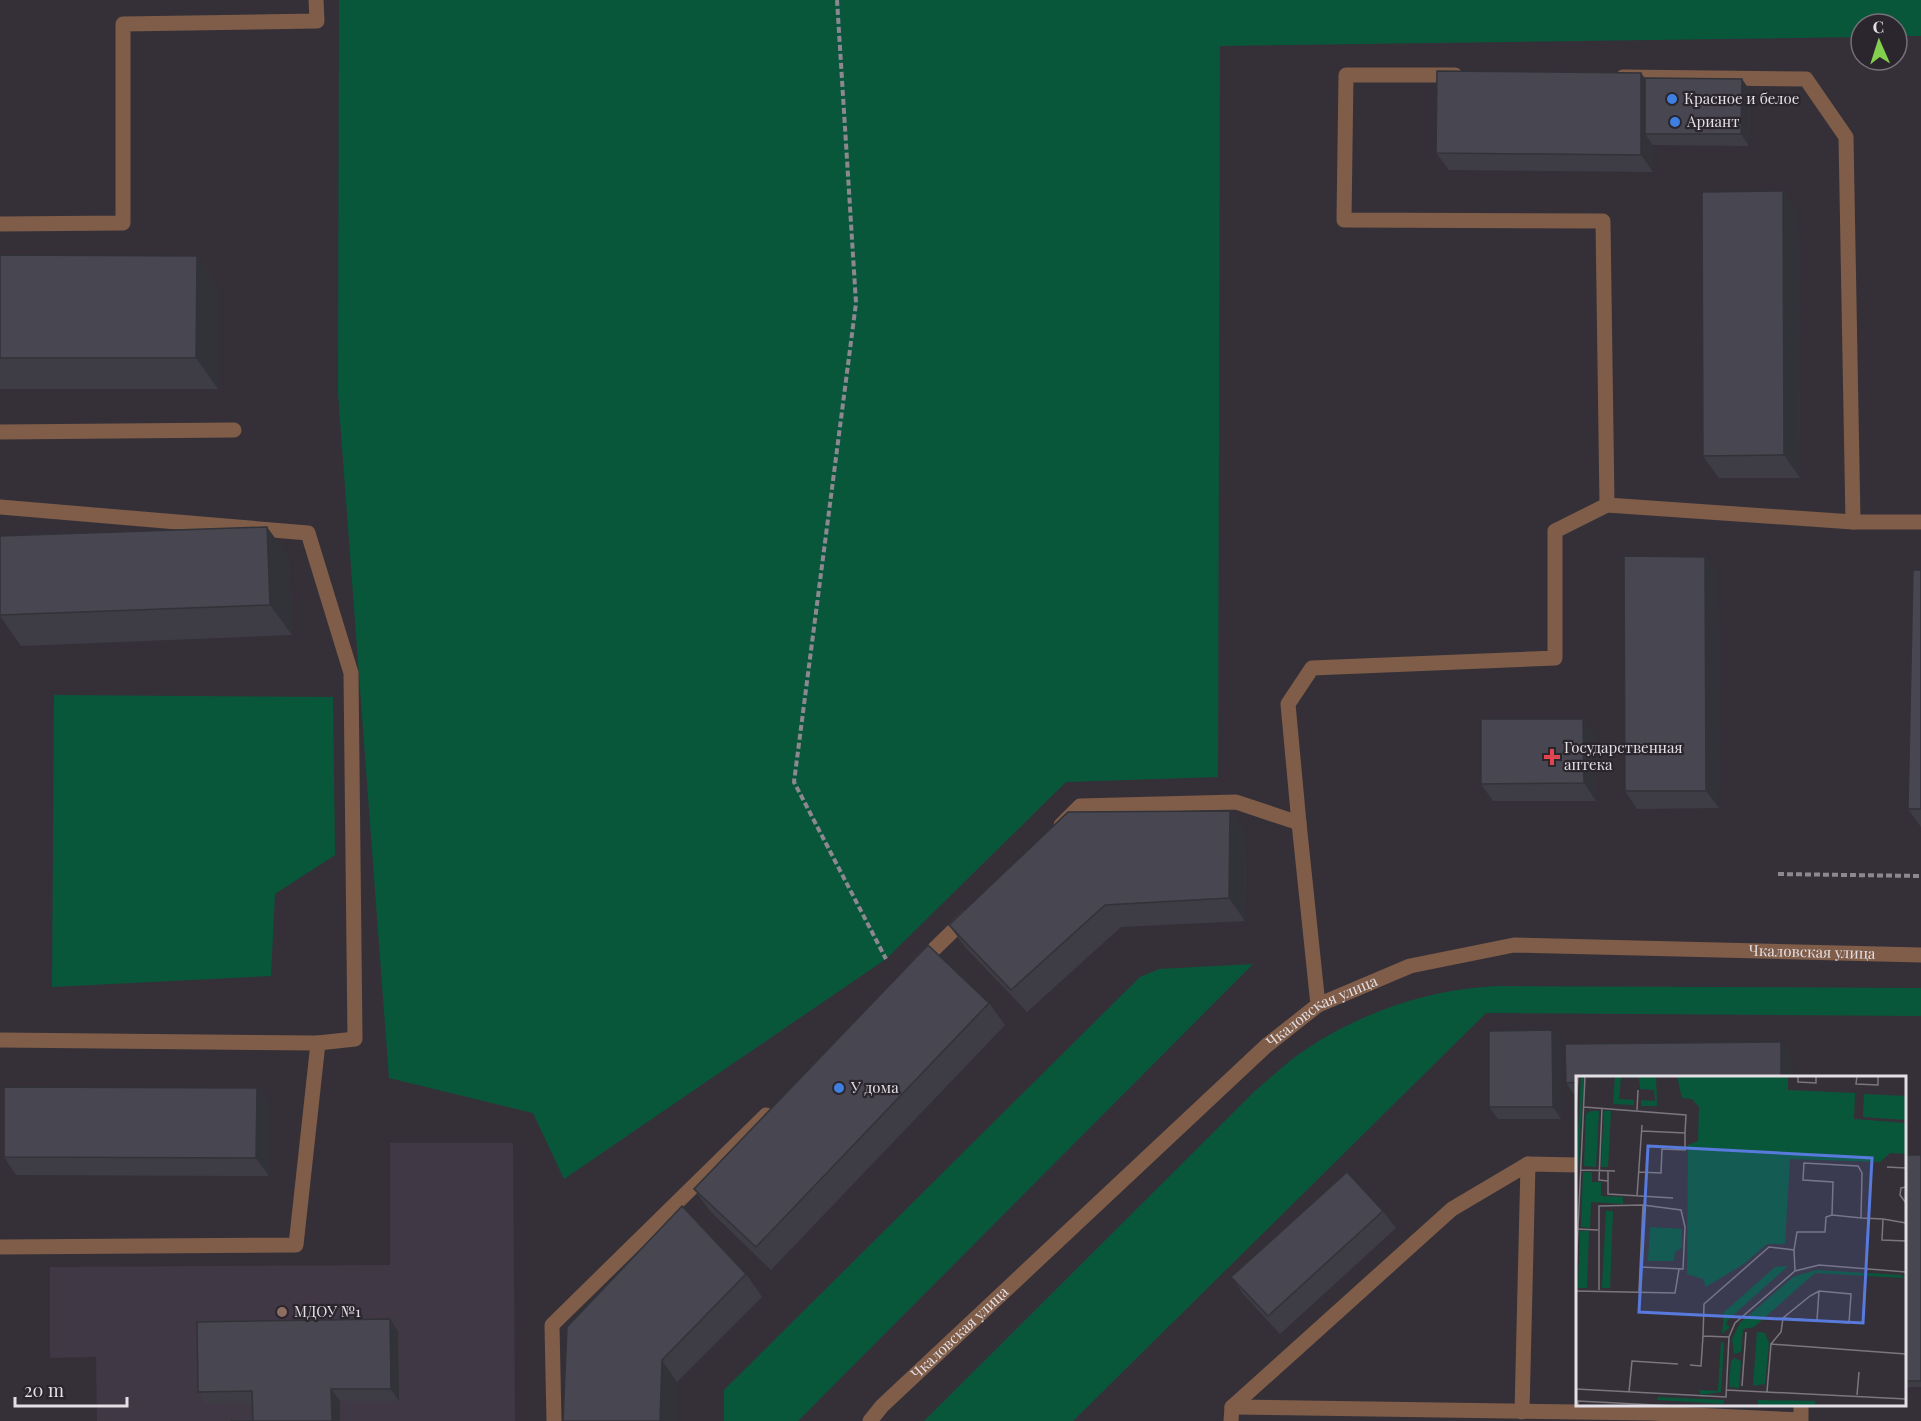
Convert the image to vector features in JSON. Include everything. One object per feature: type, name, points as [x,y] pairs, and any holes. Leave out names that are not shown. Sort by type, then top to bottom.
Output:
[{"type":"street","points":[[0,224],[123,223],[123,24],[317,21],[316,0]]},
{"type":"street","points":[[1464,76],[1346,75],[1344,220],[1603,221],[1607,505]]},
{"type":"street","points":[[1606,76],[1806,79],[1846,137],[1853,522]]},
{"type":"street","points":[[0,432],[234,430]]},
{"type":"street","points":[[1318,1005],[1288,704],[1312,668],[1555,657],[1555,531],[1607,505],[1853,522],[1921,522]]},
{"type":"street","points":[[0,507],[308,533],[351,673],[355,1039],[318,1042],[0,1040]]},
{"type":"street","points":[[1046,839],[1080,806],[1236,802],[1299,824]]},
{"type":"street","points":[[910,974],[978,906]]},
{"type":"street","name":"Чкаловская улица","points":[[870,1421],[891,1398],[1266,1046],[1318,1005],[1410,966],[1514,945],[1921,955]]},
{"type":"street","points":[[0,1247],[296,1245],[318,1042]]},
{"type":"street","points":[[554,1421],[552,1325],[773,1107]]},
{"type":"street","points":[[1231,1414],[1452,1209],[1528,1164],[1576,1166]]},
{"type":"street","points":[[1522,1412],[1528,1164]]},
{"type":"street","points":[[1231,1414],[1650,1413],[1801,1420],[1801,1406]]},
{"type":"path","points":[[837,0],[856,303],[794,783],[886,958]]},
{"type":"path","points":[[1778,874],[1921,876]]},
{"type":"shaded area","name":"МДОУ №1","points":[[390,1143],[513,1143],[515,1421],[97,1421],[96,1357],[50,1358],[50,1267],[390,1265]]},
{"type":"green space","points":[[339,0],[1921,0],[1921,36],[1909,36],[1909,12],[1849,12],[1849,37],[1220,46],[1218,777],[1066,782],[886,959],[564,1179],[533,1113],[389,1078],[338,393]]},
{"type":"green space","points":[[54,695],[333,697],[335,855],[275,894],[271,976],[52,987]]},
{"type":"green space","points":[[1253,964],[798,1421],[724,1421],[724,1390],[1140,977],[1159,969]]},
{"type":"green space","points":[[1497,986],[1921,988],[1921,1016],[1486,1013],[1073,1421],[924,1421],[1256,1090],[1295,1057],[1341,1029],[1391,1007],[1444,992]]},
{"type":"building","points":[[1437,71],[1641,73],[1641,155],[1436,153]]},
{"type":"building","points":[[1645,78],[1742,79],[1741,134],[1645,134]]},
{"type":"building","points":[[1783,191],[1784,455],[1703,456],[1702,192]]},
{"type":"building","points":[[0,255],[197,256],[196,358],[0,358]]},
{"type":"building","points":[[267,527],[270,605],[0,615],[0,536]]},
{"type":"building","points":[[1624,556],[1705,557],[1706,791],[1625,791]]},
{"type":"building","points":[[1913,570],[1921,570],[1921,809],[1908,809]]},
{"type":"building","points":[[1481,719],[1583,719],[1584,783],[1481,784]]},
{"type":"building","points":[[1230,811],[1229,898],[1105,905],[1011,990],[949,925],[1068,812]]},
{"type":"building","points":[[928,945],[989,1003],[756,1247],[694,1189]]},
{"type":"building","points":[[1552,1030],[1553,1107],[1489,1107],[1489,1031]]},
{"type":"building","points":[[1781,1042],[1781,1076],[1576,1076],[1576,1082],[1566,1083],[1565,1044]]},
{"type":"building","points":[[4,1087],[257,1088],[256,1158],[4,1157]]},
{"type":"building","points":[[1906,1155],[1921,1155],[1921,1381],[1906,1381]]},
{"type":"building","points":[[1347,1172],[1383,1211],[1268,1316],[1231,1277]]},
{"type":"building","points":[[682,1206],[746,1274],[662,1360],[660,1421],[563,1421],[567,1327]]},
{"type":"building","points":[[390,1319],[391,1389],[331,1389],[332,1421],[253,1421],[252,1391],[198,1392],[197,1322]]},
{"type":"place","name":"Красное и белое","points":[[1672,99]]},
{"type":"place","name":"Ариант","points":[[1675,122]]},
{"type":"place","name":"Государственная аптека","points":[[1552,757]]},
{"type":"place","name":"У дома","points":[[839,1088]]},
{"type":"place","name":"МДОУ №1","points":[[282,1312]]}]
